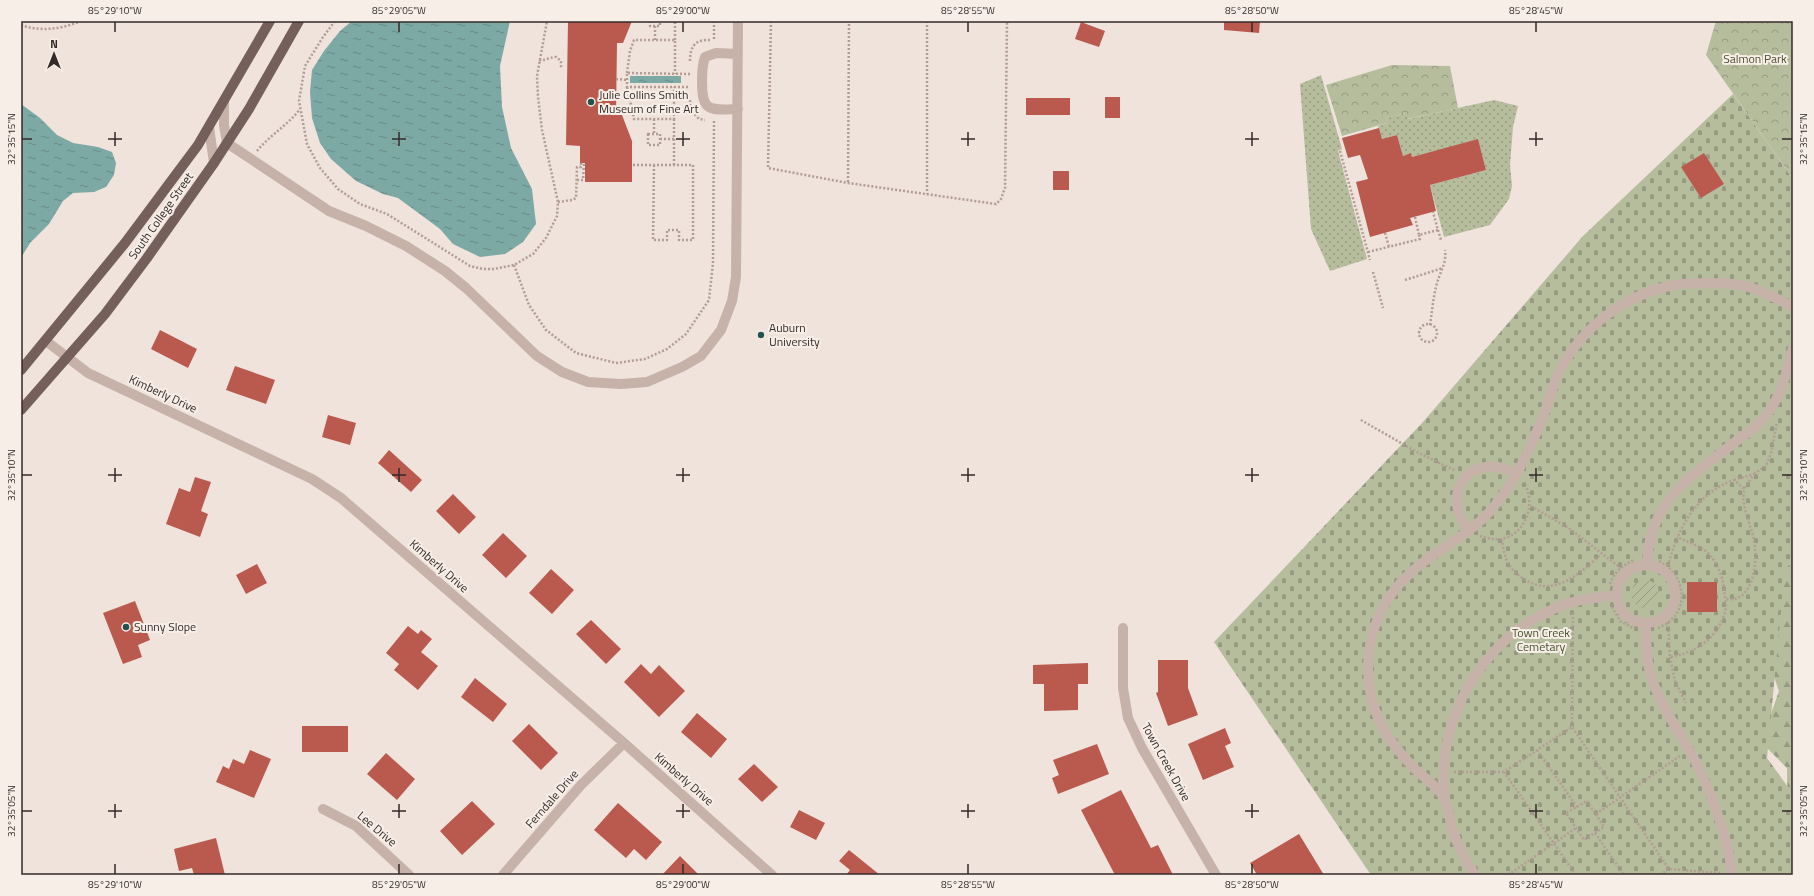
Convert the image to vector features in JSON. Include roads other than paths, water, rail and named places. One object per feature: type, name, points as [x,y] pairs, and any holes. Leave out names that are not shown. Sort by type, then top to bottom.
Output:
[{"type":"main road","name":"South College Street","points":[[21,370],[125,243],[198,145],[270,21]]},
{"type":"main road","name":"South College Street","points":[[21,410],[105,314],[214,163],[249,110],[299,21]]},
{"type":"street","points":[[224,101],[224,125],[227,143],[329,211],[366,226],[406,246],[446,271],[466,288],[536,356],[562,372],[588,382],[621,384],[647,382],[682,367],[701,356],[721,330],[732,301],[736,277],[738,21]]},
{"type":"street","points":[[738,54],[716,53],[705,56],[702,63],[702,99],[706,105],[716,110],[738,109]]},
{"type":"street","points":[[208,127],[214,163]]},
{"type":"street","points":[[1444,797],[1408,762],[1386,736],[1374,709],[1369,684],[1368,664],[1371,640],[1378,617],[1386,600],[1400,581],[1469,530],[1491,511],[1517,474],[1540,423],[1558,375],[1568,356],[1580,339],[1617,306],[1645,293],[1675,284],[1715,283],[1748,286],[1793,306]]},
{"type":"street","name":"Kimberly Drive","points":[[46,341],[88,373],[312,479],[341,498],[624,743],[772,875]]},
{"type":"street","points":[[1647,565],[1650,537],[1655,522],[1666,500],[1685,481],[1761,422],[1773,406],[1783,386],[1793,348]]},
{"type":"street","points":[[1469,530],[1461,520],[1457,508],[1457,495],[1461,483],[1481,467],[1493,465],[1506,467],[1517,474]]},
{"type":"street","points":[[1613,598],[1624,575],[1635,567],[1647,565],[1658,568],[1666,573],[1673,585],[1674,598],[1666,614],[1650,626]]},
{"type":"street","points":[[1474,875],[1462,856],[1452,829],[1444,797],[1444,772],[1450,730],[1460,703],[1477,671],[1496,649],[1515,632],[1537,617],[1573,603],[1613,598]]},
{"type":"street","points":[[1613,598],[1619,604],[1624,613],[1631,619],[1650,626]]},
{"type":"street","points":[[1650,626],[1647,658],[1654,685],[1708,789],[1722,831],[1732,874]]},
{"type":"street","name":"Town Creek Drive","points":[[1123,628],[1123,688],[1128,718],[1142,748],[1216,875]]},
{"type":"street","name":"Ferndale Drive","points":[[503,875],[581,785],[624,743]]},
{"type":"street","name":"Lee Drive","points":[[323,809],[356,826],[409,875]]},
{"type":"water","points":[[352,21],[510,21],[500,66],[502,107],[511,148],[532,189],[536,224],[523,242],[505,254],[480,257],[453,244],[440,229],[398,198],[383,194],[356,181],[331,159],[320,143],[312,118],[310,92],[312,70],[324,51],[340,31]]},
{"type":"water","points":[[630,76],[681,76],[681,83],[630,83]]},
{"type":"water","points":[[21,104],[40,118],[57,135],[73,143],[98,147],[112,152],[116,163],[114,175],[106,187],[94,192],[73,193],[63,201],[49,224],[30,243],[21,258]]},
{"type":"place","name":"Julie Collins Smith Museum of Fine Art","points":[[591,102]]},
{"type":"place","name":"Auburn University","points":[[761,335]]},
{"type":"place","name":"Sunny Slope","points":[[126,627]]},
{"type":"park label","name":"Salmon Park","points":[[1755,59]]},
{"type":"park label","name":"Town Creek Cemetary","points":[[1541,640]]}]
